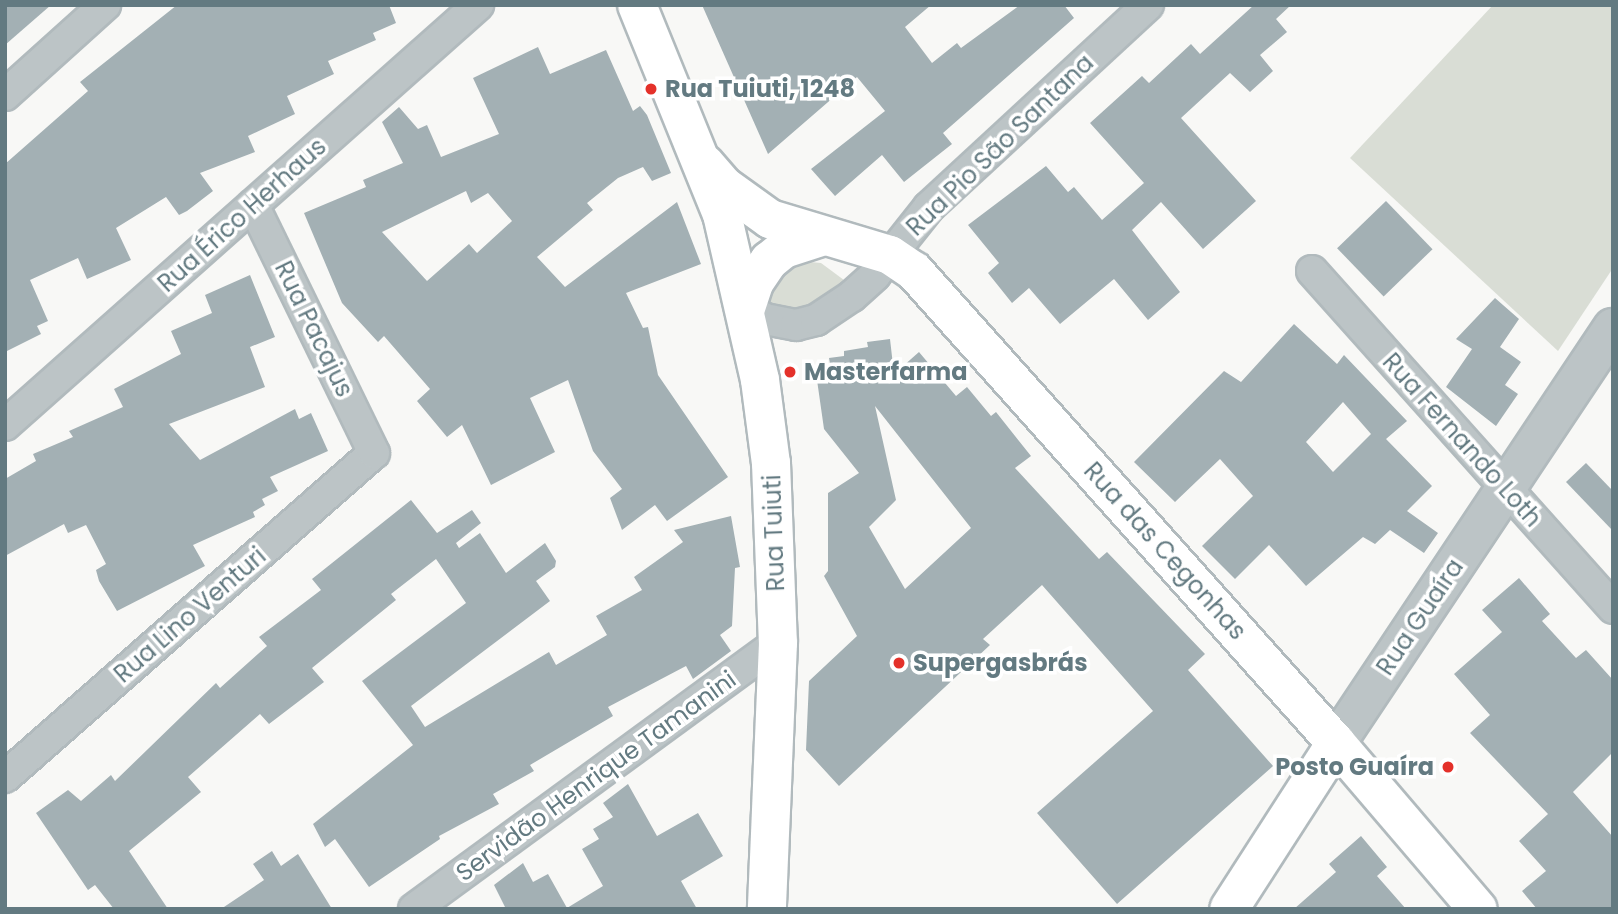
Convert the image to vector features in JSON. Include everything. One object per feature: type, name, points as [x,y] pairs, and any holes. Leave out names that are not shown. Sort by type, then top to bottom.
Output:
[{"type":"main road","name":"Rua Tuiuti","points":[[637,5],[705,164],[746,308],[771,463],[778,643],[767,909]]},
{"type":"main road","name":"Rua Tuiuti","points":[[705,164],[747,205],[782,225],[821,237]]},
{"type":"main road","name":"Rua das Cegonhas","points":[[821,237],[890,255],[934,290],[1336,743],[1478,909]]},
{"type":"main road","points":[[746,308],[754,283],[769,261],[784,249],[821,237]]},
{"type":"main road","name":"Rua Guaíra","points":[[1229,909],[1336,743]]},
{"type":"street","points":[[5,95],[105,5]]},
{"type":"street","name":"Rua Érico Herhaus","points":[[5,425],[478,5]]},
{"type":"street","name":"Rua Pio São Santana","points":[[746,308],[779,324],[816,320],[852,296],[929,207],[1148,5]]},
{"type":"street","name":"Rua Pacajus","points":[[253,205],[374,453]]},
{"type":"street","name":"Rua Fernando Loth","points":[[1312,271],[1613,608]]},
{"type":"street","name":"Rua Guaíra","points":[[1336,743],[1613,328]]},
{"type":"street","name":"Rua Lino Venturi","points":[[5,777],[374,453]]},
{"type":"street","name":"Servidão Henrique Tamanini","points":[[414,909],[778,643]]},
{"type":"shaded area","points":[[1493,5],[1613,5],[1613,268],[1558,351],[1350,158]]},
{"type":"shaded area","points":[[800,261],[821,263],[848,283],[801,311],[775,309],[769,301],[767,284]]},
{"type":"building","points":[[5,5],[51,5],[5,45]]},
{"type":"building","points":[[177,5],[389,5],[396,23],[373,33],[376,40],[328,61],[334,74],[287,96],[295,114],[248,136],[255,152],[200,173],[213,191],[187,211],[179,215],[166,197],[116,228],[131,260],[87,279],[78,258],[30,280],[48,321],[37,326],[41,334],[5,352],[5,164],[88,91],[80,82]]},
{"type":"building","points":[[702,5],[931,5],[905,27],[932,63],[957,43],[961,48],[1020,5],[1064,5],[1074,18],[943,133],[952,144],[904,182],[882,155],[835,196],[811,169],[885,111],[857,77],[768,154]]},
{"type":"building","points":[[1254,5],[1291,5],[1276,19],[1287,32],[1260,55],[1273,71],[1250,92],[1230,73],[1181,118],[1256,201],[1203,249],[1161,202],[1132,230],[1180,292],[1148,320],[1114,279],[1060,324],[1029,288],[1012,303],[988,273],[999,263],[968,225],[1046,166],[1068,192],[1074,187],[1102,220],[1144,183],[1090,123],[1142,76],[1149,83],[1191,44],[1200,54]]},
{"type":"building","points":[[538,47],[550,74],[606,50],[633,111],[640,106],[647,115],[671,173],[652,181],[643,167],[618,178],[587,203],[593,210],[537,257],[565,287],[677,202],[701,264],[626,293],[643,328],[648,327],[658,375],[728,477],[667,521],[655,505],[622,530],[610,498],[622,489],[593,451],[568,380],[530,398],[555,452],[491,485],[462,425],[447,437],[417,401],[430,389],[384,336],[378,342],[342,303],[304,213],[366,187],[363,180],[403,163],[382,122],[399,107],[418,129],[427,125],[441,157],[499,134],[473,78]],"holes":[[[466,191],[471,203],[488,193],[512,221],[477,253],[469,244],[427,281],[382,232]]]},
{"type":"building","points":[[1386,201],[1433,249],[1384,296],[1337,248]]},
{"type":"building","points":[[250,275],[275,337],[250,347],[265,387],[169,424],[200,460],[295,409],[299,419],[311,413],[328,451],[270,477],[278,491],[262,499],[265,505],[253,512],[255,517],[193,545],[205,566],[117,611],[99,581],[96,570],[106,564],[86,525],[68,533],[64,524],[5,556],[5,479],[36,461],[33,454],[73,437],[69,431],[123,407],[114,389],[181,354],[171,331],[212,313],[205,295]]},
{"type":"building","points":[[1495,298],[1519,319],[1500,347],[1521,362],[1505,385],[1518,394],[1496,426],[1446,387],[1472,349],[1456,339]]},
{"type":"building","points":[[1294,324],[1337,364],[1344,355],[1407,421],[1386,439],[1432,486],[1407,511],[1438,533],[1424,553],[1390,530],[1375,544],[1363,537],[1306,586],[1269,545],[1235,579],[1202,546],[1253,496],[1220,459],[1175,502],[1134,462],[1224,371],[1241,382]],"holes":[[[1343,402],[1371,434],[1333,472],[1306,442]]]},
{"type":"building","points":[[890,339],[894,374],[919,352],[956,396],[967,387],[991,416],[996,412],[1031,456],[1015,468],[1099,559],[1107,552],[1205,654],[1188,670],[1273,766],[1117,904],[1037,813],[1153,711],[1042,585],[983,639],[990,645],[839,786],[806,750],[809,681],[857,636],[824,576],[828,571],[828,493],[859,473],[824,429],[815,366],[830,364],[829,358],[844,356],[844,351],[868,347],[867,342]],"holes":[[[875,406],[971,528],[905,589],[869,527],[896,500]]]},
{"type":"building","points":[[1586,463],[1613,491],[1613,531],[1566,482]]},
{"type":"building","points":[[411,500],[437,533],[472,510],[481,523],[456,543],[459,548],[480,533],[506,573],[545,543],[556,561],[555,567],[536,581],[550,601],[411,706],[425,727],[549,652],[556,665],[607,635],[596,616],[642,590],[634,577],[683,542],[674,530],[731,516],[740,567],[735,568],[732,626],[720,635],[731,651],[693,679],[686,666],[608,707],[613,716],[530,765],[534,771],[493,794],[499,804],[439,836],[440,839],[369,887],[335,839],[325,847],[313,824],[413,745],[362,681],[466,603],[436,559],[391,594],[396,600],[312,668],[324,682],[269,724],[260,714],[188,777],[201,792],[129,851],[168,909],[114,909],[95,885],[88,890],[36,813],[68,790],[81,801],[111,775],[115,781],[216,683],[220,688],[267,646],[259,637],[321,590],[312,579]]},
{"type":"building","points":[[1519,578],[1550,614],[1542,621],[1576,658],[1586,650],[1613,680],[1613,752],[1573,792],[1613,837],[1613,909],[1537,909],[1522,891],[1546,871],[1519,841],[1548,814],[1470,733],[1490,715],[1454,674],[1502,632],[1482,610]]},
{"type":"building","points":[[628,784],[657,836],[698,813],[723,856],[681,881],[697,909],[506,909],[494,885],[523,863],[533,882],[548,874],[567,908],[603,886],[582,849],[599,839],[593,829],[613,817],[603,803]]},
{"type":"building","points":[[1361,836],[1387,867],[1377,876],[1406,909],[1294,909],[1336,872],[1329,864]]},
{"type":"building","points":[[272,851],[281,866],[298,854],[332,909],[221,909],[264,880],[253,864]]},
{"type":"place","name":"Rua Tuiuti, 1248","points":[[651,89]]},
{"type":"place","name":"Masterfarma","points":[[790,372]]},
{"type":"place","name":"Supergasbrás","points":[[899,663]]},
{"type":"place","name":"Posto Guaíra","points":[[1448,767]]}]
